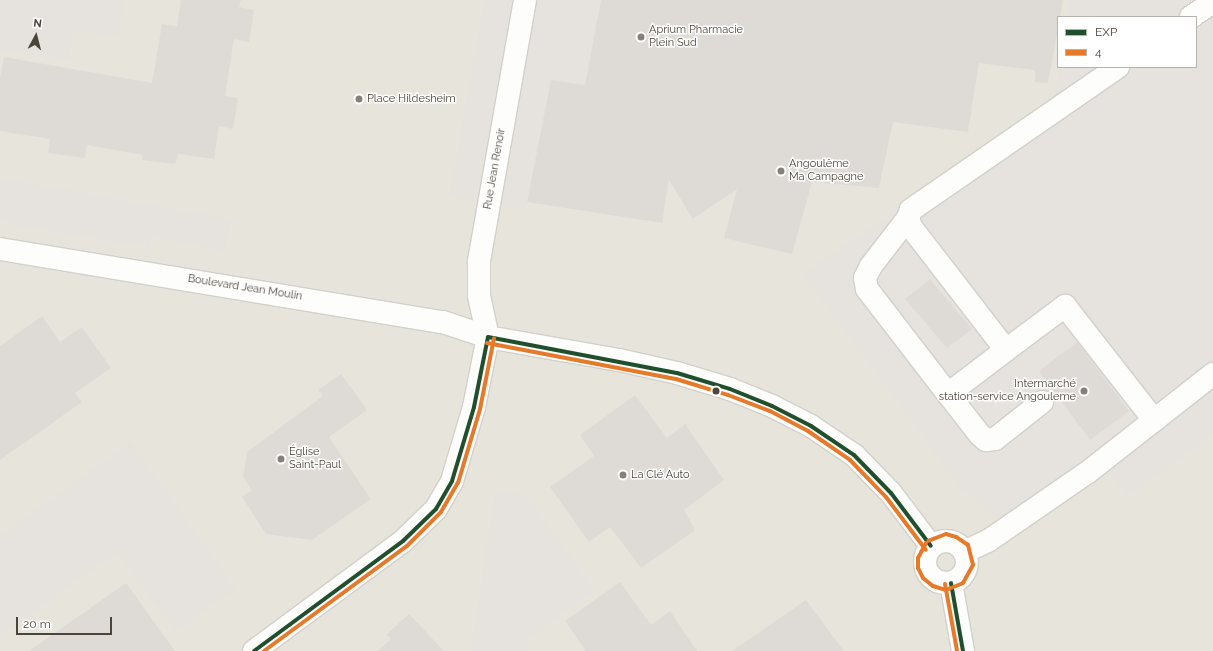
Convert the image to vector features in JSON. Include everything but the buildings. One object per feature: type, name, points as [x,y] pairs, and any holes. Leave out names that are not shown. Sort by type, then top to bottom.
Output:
[{"type":"street","name":"Rue Jean Renoir","points":[[488,337],[478,296],[479,261],[525,0]]},
{"type":"street","points":[[1192,16],[1213,2]]},
{"type":"street","points":[[1042,402],[995,439],[986,440],[980,435],[867,289],[865,278],[871,266],[908,218],[911,210],[1117,68]]},
{"type":"street","points":[[908,218],[911,227],[1006,350]]},
{"type":"street","name":"Boulevard Jean Moulin","points":[[0,249],[443,322],[488,337],[677,373],[730,389],[772,406],[811,426],[854,455],[891,493],[931,546]]},
{"type":"street","points":[[948,394],[1065,306],[1154,420]]},
{"type":"street","points":[[254,651],[403,541],[436,510],[452,481],[474,407],[488,337]]},
{"type":"street","points":[[964,552],[988,541],[1088,472],[1213,374]]},
{"type":"street","points":[[950,541],[960,546],[964,552],[966,569],[959,579],[951,583],[940,583],[927,574],[924,559],[931,546],[938,542],[950,541]]},
{"type":"street","points":[[951,583],[963,651]]},
{"type":"shaded area","points":[[0,0],[1213,0],[1213,651],[0,651]]},
{"type":"shaded area","points":[[0,0],[125,0],[118,37],[74,30],[69,60],[0,49]]},
{"type":"shaded area","points":[[484,0],[601,0],[585,85],[551,80],[526,210],[449,197]]},
{"type":"shaded area","points":[[1069,0],[1213,0],[1213,435],[1127,497],[1094,458],[998,519],[960,487],[802,274],[1054,100],[1059,68],[1197,68],[1197,16],[1067,16]]},
{"type":"shaded area","points":[[0,178],[231,219],[225,251],[152,238],[150,248],[0,222]]},
{"type":"shaded area","points":[[130,442],[236,588],[175,632],[117,552],[0,636],[0,536]]},
{"type":"shaded area","points":[[495,491],[526,496],[595,590],[530,638],[528,651],[471,651]]},
{"type":"transit line","name":"EXP","points":[[488,337],[677,373],[730,389],[772,406],[811,426],[854,455],[891,493],[931,546]]},
{"type":"transit line","name":"EXP","points":[[254,651],[403,541],[436,509],[452,481],[474,407],[488,337]]},
{"type":"transit line","name":"4","points":[[264,651],[407,546],[441,512],[458,483],[480,409],[494,338]]},
{"type":"transit line","name":"4","points":[[487,343],[676,379],[728,395],[770,411],[808,431],[850,460],[886,497],[926,550]]},
{"type":"transit line","name":"4","points":[[926,543],[918,558],[918,568],[923,578],[933,586],[946,590],[963,583],[973,565],[968,545],[956,537],[946,534],[928,541]]},
{"type":"transit line","name":"EXP","points":[[951,583],[963,651]]},
{"type":"transit line","name":"4","points":[[945,584],[957,651]]},
{"type":"place","name":"Aprium Pharmacie Plein Sud","points":[[641,37]]},
{"type":"place","name":"Place Hildesheim","points":[[359,99]]},
{"type":"place","name":"Angoulême Ma Campagne","points":[[781,171]]},
{"type":"place","name":"Intermarché station-service Angouleme","points":[[1084,391]]},
{"type":"place","name":"Église Saint-Paul","points":[[281,459]]},
{"type":"place","name":"La Clé Auto","points":[[623,475]]}]
